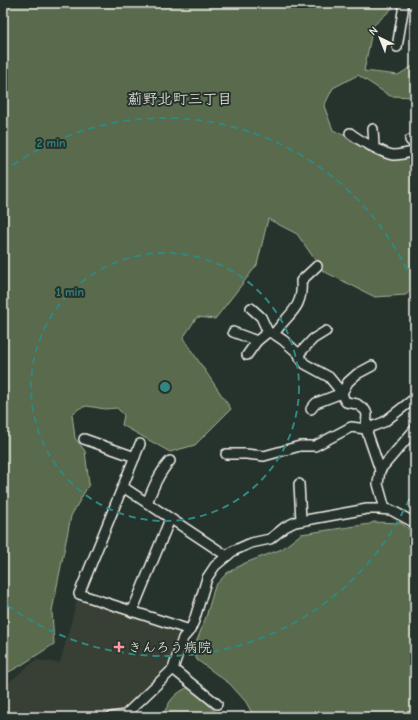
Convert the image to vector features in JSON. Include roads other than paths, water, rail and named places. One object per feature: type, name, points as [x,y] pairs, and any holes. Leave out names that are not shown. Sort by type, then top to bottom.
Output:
[{"type":"street","points":[[397,47],[403,3]]},
{"type":"street","points":[[373,129],[374,147]]},
{"type":"street","points":[[350,133],[355,138],[392,155],[415,151]]},
{"type":"street","points":[[246,355],[257,341],[271,333],[299,304],[302,293],[301,281],[317,266]]},
{"type":"street","points":[[251,308],[261,317],[271,333],[299,354],[304,364],[329,377],[342,393],[346,402],[357,404],[365,410],[367,414],[366,429],[380,470],[378,484],[385,509]]},
{"type":"street","points":[[299,354],[313,339],[326,331]]},
{"type":"street","points":[[233,332],[257,341]]},
{"type":"street","points":[[311,409],[316,403],[342,393],[348,382],[357,374],[372,366]]},
{"type":"street","points":[[226,454],[264,456],[300,446],[315,446],[351,427],[366,429],[384,422],[415,398]]},
{"type":"street","points":[[380,470],[415,429]]},
{"type":"street","points":[[84,439],[135,457]]},
{"type":"street","points":[[140,444],[79,594],[190,630]]},
{"type":"street","points":[[147,503],[159,476],[170,461]]},
{"type":"street","points":[[299,484],[301,520]]},
{"type":"street","points":[[123,487],[227,556]]},
{"type":"street","points":[[111,717],[125,715],[173,669],[183,638],[190,630],[207,578],[215,566],[233,551],[246,545],[270,539],[285,527],[301,520],[367,509],[391,510],[415,522]]},
{"type":"street","points":[[132,612],[170,519]]},
{"type":"street","points":[[173,669],[217,704]]},
{"type":"place","name":"きんろう病院","points":[[119,647]]},
{"type":"district","name":"薊野北町三丁目","points":[[180,99]]}]
